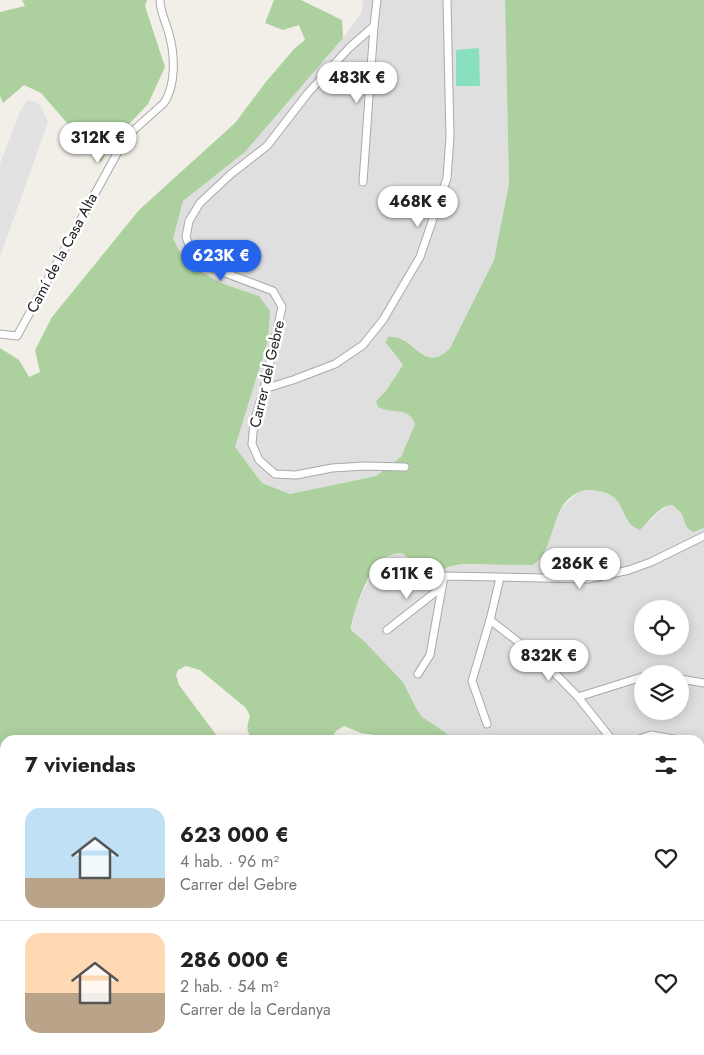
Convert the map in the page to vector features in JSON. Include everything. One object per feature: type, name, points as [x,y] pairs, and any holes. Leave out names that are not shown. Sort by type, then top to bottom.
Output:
[{"type":"street","name":"Camí de la Casa Alta","points":[[0,334],[17,336],[126,136],[164,104],[169,97],[172,87],[173,62],[170,36],[160,8],[160,0]]},
{"type":"street","points":[[363,182],[376,0]]},
{"type":"street","points":[[264,389],[335,364],[363,345],[383,320],[420,258],[447,178],[450,137],[447,0]]},
{"type":"street","name":"Carrer del Gebre","points":[[374,26],[349,48],[314,87],[267,146],[231,174],[200,203],[189,221],[186,237],[193,256],[204,265],[273,291],[282,307],[264,389],[254,422],[252,444],[259,460],[275,474],[296,475],[332,468],[364,466],[405,467]]},
{"type":"street","points":[[418,674],[430,655],[444,576],[589,579],[630,570],[704,536]]},
{"type":"street","points":[[487,724],[472,681],[500,578]]},
{"type":"street","points":[[387,630],[442,587]]},
{"type":"street","points":[[490,620],[544,661],[578,696],[608,735]]},
{"type":"street","points":[[578,696],[634,680]]},
{"type":"street","points":[[689,681],[704,683]]},
{"type":"shaded area","points":[[363,0],[505,0],[509,184],[494,260],[450,348],[440,357],[427,357],[401,338],[391,351],[403,365],[385,392],[376,401],[378,407],[409,413],[413,417],[415,424],[401,457],[376,476],[290,494],[262,483],[235,447],[250,396],[259,296],[221,283],[186,263],[173,239],[183,201],[245,152],[343,38],[362,12]]},
{"type":"shaded area","points":[[27,100],[40,105],[48,122],[0,257],[0,164],[20,111]]},
{"type":"shaded area","points":[[591,489],[610,493],[614,496],[620,503],[628,522],[640,530],[669,505],[673,505],[698,531],[704,528],[704,735],[448,735],[422,717],[403,682],[351,630],[355,611],[374,569],[380,561],[392,554],[402,553],[407,555],[420,570],[443,569],[462,564],[479,565],[540,559],[545,551],[555,520],[563,507],[577,493]]},
{"type":"green space","points":[[22,0],[147,0],[145,6],[165,67],[148,104],[114,140],[101,162],[41,93],[24,85],[3,103],[0,96],[0,12],[25,6]]},
{"type":"green space","points":[[274,0],[301,0],[342,20],[343,38],[245,152],[183,201],[173,239],[186,263],[221,283],[259,296],[270,311],[268,340],[235,447],[262,483],[290,494],[376,476],[401,457],[415,424],[409,415],[378,407],[376,401],[385,392],[403,365],[386,343],[388,337],[405,341],[426,356],[433,358],[441,355],[450,348],[494,260],[509,184],[505,0],[704,0],[704,528],[694,532],[689,529],[681,514],[673,505],[668,505],[659,510],[640,530],[628,521],[619,503],[608,493],[586,490],[579,492],[569,499],[562,507],[546,549],[541,558],[533,565],[462,564],[448,567],[432,577],[427,577],[414,562],[402,553],[391,555],[380,561],[371,573],[361,593],[351,630],[403,682],[422,717],[448,735],[375,735],[361,733],[344,726],[336,731],[334,735],[250,735],[248,724],[250,716],[246,708],[200,670],[186,666],[178,670],[176,675],[179,685],[216,735],[0,735],[0,348],[19,360],[29,377],[40,372],[35,350],[52,317],[139,210],[235,123],[265,83],[294,49],[305,40],[299,25],[283,30],[265,23]]},
{"type":"green space","points":[[479,48],[480,86],[456,86],[456,50]]}]
